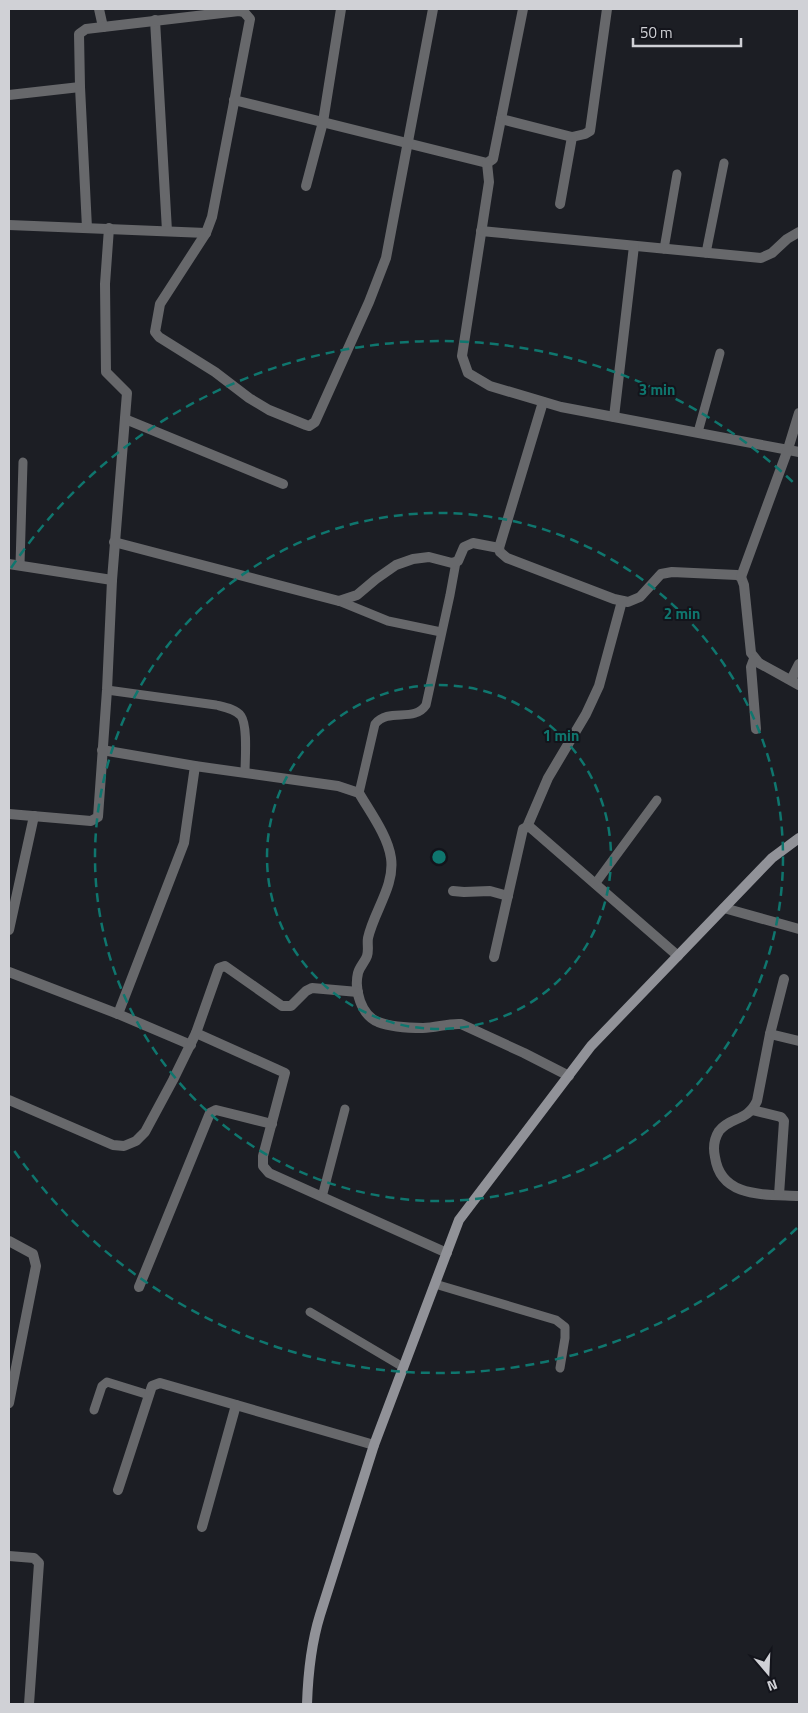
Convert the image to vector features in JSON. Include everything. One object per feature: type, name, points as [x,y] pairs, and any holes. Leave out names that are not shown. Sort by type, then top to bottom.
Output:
[{"type":"street","points":[[99,9],[103,27]]},
{"type":"street","points":[[306,186],[323,122],[341,9]]},
{"type":"street","points":[[88,228],[79,34],[86,29],[201,12],[251,11],[212,217],[206,233],[160,304],[156,316],[156,334],[159,338],[214,372],[248,398],[268,410],[306,426],[312,424],[315,422],[369,302],[386,258],[433,9]]},
{"type":"street","points":[[234,100],[487,163],[493,159],[523,9]]},
{"type":"street","points":[[501,119],[572,137],[586,134],[590,131],[607,9]]},
{"type":"street","points":[[155,20],[167,231]]},
{"type":"street","points":[[9,95],[80,87]]},
{"type":"street","points":[[560,204],[572,137]]},
{"type":"street","points":[[487,163],[489,182],[462,356],[468,373],[490,386],[526,395],[543,402],[799,452]]},
{"type":"street","points":[[9,225],[206,233]]},
{"type":"street","points":[[9,814],[91,820],[96,818],[107,690],[114,542],[127,393],[106,372],[105,284],[109,228]]},
{"type":"street","points":[[482,231],[761,258],[772,253],[787,239],[799,232]]},
{"type":"street","points":[[614,417],[634,246]]},
{"type":"street","points":[[543,402],[499,548],[500,552],[507,558],[628,602],[640,597],[662,574],[672,572],[737,575],[741,577]]},
{"type":"street","points":[[799,413],[788,449],[741,577],[744,584],[751,653],[754,659],[795,683],[799,664]]},
{"type":"street","points":[[125,420],[283,484]]},
{"type":"street","points":[[114,542],[339,601],[357,595],[396,565],[413,559],[429,557],[452,563],[458,561],[464,547],[468,544],[473,543],[499,548]]},
{"type":"street","points":[[9,564],[112,580]]},
{"type":"street","points":[[494,957],[523,829],[527,827],[548,778],[586,714],[599,686],[622,601]]},
{"type":"street","points":[[754,659],[751,667],[756,729]]},
{"type":"street","points":[[102,750],[195,766],[338,786],[359,793],[377,823],[391,857],[391,871],[381,906],[367,940],[366,958],[361,964],[358,975],[358,992],[362,1007],[377,1022],[391,1026],[424,1028],[461,1024],[524,1052],[569,1076]]},
{"type":"street","points":[[118,1014],[184,843],[195,766]]},
{"type":"street","points":[[9,930],[34,816]]},
{"type":"street","points":[[527,827],[531,828],[678,956]]},
{"type":"street","points":[[307,1704],[315,1631],[374,1445],[459,1220],[591,1046],[772,858],[799,838]]},
{"type":"street","points":[[454,891],[490,891],[508,896]]},
{"type":"street","points":[[724,908],[799,930]]},
{"type":"street","points":[[9,1100],[113,1145],[124,1146],[136,1142],[145,1132],[191,1045],[219,968],[222,966],[225,966],[282,1006],[292,1006],[306,991],[312,988],[358,992]]},
{"type":"street","points":[[9,972],[118,1014],[191,1045]]},
{"type":"street","points":[[784,979],[770,1034],[757,1101],[752,1110],[746,1115],[724,1126],[715,1140],[714,1150],[715,1161],[719,1171],[726,1181],[735,1188],[744,1192],[799,1196]]},
{"type":"street","points":[[196,1033],[285,1073],[263,1156],[264,1166],[269,1173],[447,1253]]},
{"type":"street","points":[[770,1034],[799,1041]]},
{"type":"street","points":[[139,1287],[210,1113],[216,1110],[272,1124]]},
{"type":"street","points":[[752,1110],[781,1117],[784,1121],[779,1195]]},
{"type":"street","points":[[9,1240],[33,1254],[36,1266],[9,1403]]},
{"type":"street","points":[[118,1490],[152,1386],[160,1383],[374,1445]]},
{"type":"street","points":[[202,1527],[236,1405]]},
{"type":"street","points":[[9,1556],[34,1558],[39,1563],[29,1704]]},
{"type":"lane","points":[[706,253],[724,163]]},
{"type":"lane","points":[[664,249],[676,174]]},
{"type":"lane","points":[[698,432],[720,352]]},
{"type":"lane","points":[[20,565],[23,462]]},
{"type":"lane","points":[[359,793],[375,724],[380,718],[421,711],[426,705],[456,562]]},
{"type":"lane","points":[[339,601],[388,621],[441,632]]},
{"type":"lane","points":[[107,690],[216,705],[232,710],[242,716],[245,772]]},
{"type":"lane","points":[[595,884],[657,800]]},
{"type":"lane","points":[[322,1196],[345,1109]]},
{"type":"lane","points":[[435,1284],[556,1320],[565,1327],[560,1368]]},
{"type":"lane","points":[[310,1312],[404,1367]]},
{"type":"lane","points":[[94,1410],[102,1386],[107,1382],[149,1395]]}]
